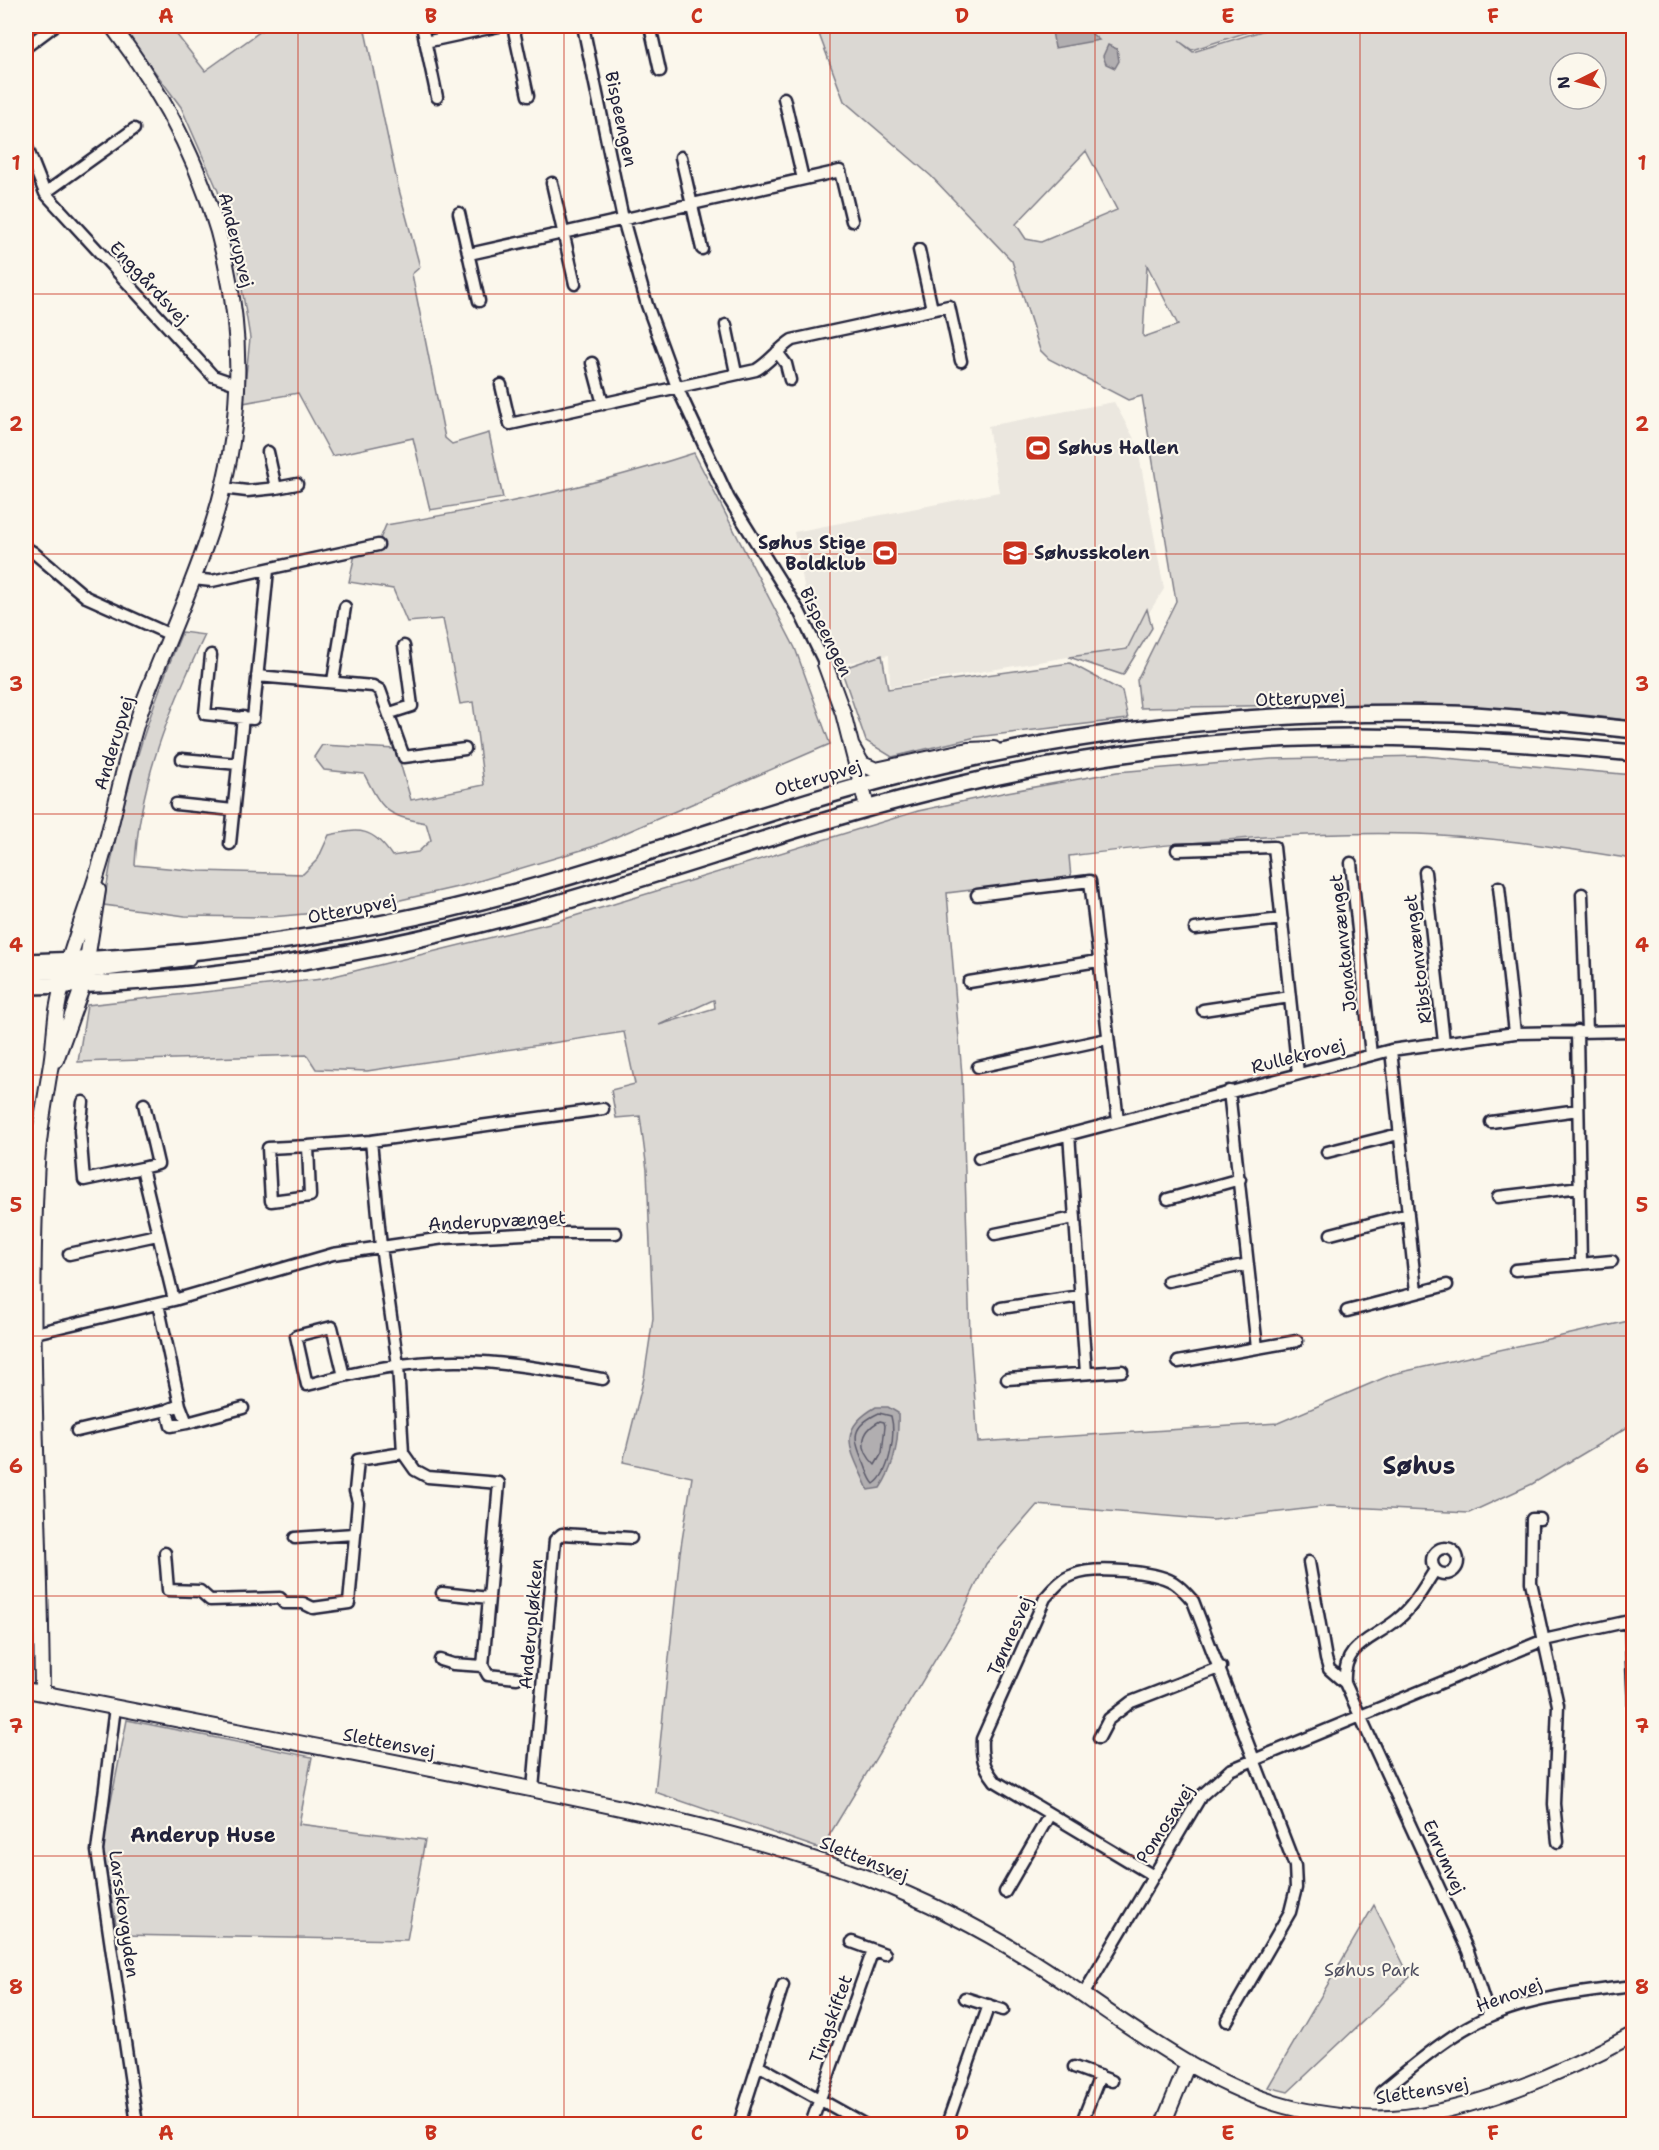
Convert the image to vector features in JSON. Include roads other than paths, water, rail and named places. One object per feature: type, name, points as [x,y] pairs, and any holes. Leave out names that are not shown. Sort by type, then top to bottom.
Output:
[{"type":"main road","name":"Otterupvej","points":[[26,986],[63,986],[85,972],[357,929],[535,887],[862,785],[960,761],[1162,727],[1350,714],[1457,714],[1634,730]]},
{"type":"main road","name":"Otterupvej","points":[[26,962],[68,966],[85,972],[163,979],[264,967],[360,952],[541,908],[867,807],[967,783],[1074,763],[1164,750],[1351,737],[1460,740],[1634,753]]},
{"type":"street","points":[[26,47],[54,26]]},
{"type":"street","name":"Anderupvej","points":[[42,1694],[35,1333],[36,1181],[57,1011],[68,966],[100,864],[128,750],[193,579],[222,488],[232,438],[236,384],[234,310],[224,250],[208,198],[189,149],[169,109],[151,77],[112,26]]},
{"type":"street","points":[[422,26],[437,97]]},
{"type":"street","points":[[425,42],[499,26]]},
{"type":"street","points":[[513,26],[528,96]]},
{"type":"street","name":"Bispeengen","points":[[583,26],[623,219],[647,305],[677,387],[729,499],[800,613],[825,664],[851,745],[867,807]]},
{"type":"street","points":[[651,26],[660,70]]},
{"type":"street","points":[[784,98],[803,179]]},
{"type":"street","points":[[45,193],[134,129]]},
{"type":"street","name":"Enggårdsvej","points":[[26,146],[45,193],[213,376],[236,384]]},
{"type":"street","points":[[681,156],[702,249]]},
{"type":"street","points":[[469,254],[840,171],[852,221]]},
{"type":"street","points":[[552,183],[574,284]]},
{"type":"street","points":[[459,213],[479,301]]},
{"type":"street","points":[[919,250],[933,309]]},
{"type":"street","points":[[501,385],[510,424],[736,373],[766,364],[792,340],[949,306],[961,361]]},
{"type":"street","points":[[726,325],[736,373]]},
{"type":"street","points":[[777,352],[786,364],[790,380]]},
{"type":"street","points":[[592,363],[603,404]]},
{"type":"street","points":[[268,452],[276,488]]},
{"type":"street","points":[[222,488],[247,491],[297,484]]},
{"type":"street","points":[[193,579],[212,581],[378,545]]},
{"type":"street","points":[[26,548],[86,597],[171,635]]},
{"type":"street","points":[[211,655],[205,714],[253,718],[268,570]]},
{"type":"street","points":[[333,681],[345,607]]},
{"type":"street","points":[[390,713],[412,706],[404,646]]},
{"type":"street","points":[[257,676],[373,686],[380,690],[404,757],[465,749]]},
{"type":"street","points":[[230,844],[243,717]]},
{"type":"street","points":[[851,745],[862,764],[876,770],[968,750],[1035,748]]},
{"type":"street","points":[[182,759],[238,764]]},
{"type":"street","points":[[176,804],[233,810]]},
{"type":"street","points":[[1177,850],[1274,847],[1298,1072]]},
{"type":"street","name":"Jonatanvænget","points":[[1351,863],[1371,1055]]},
{"type":"street","name":"Anderupvej","points":[[51,1066],[59,1057],[85,972],[100,864]]},
{"type":"street","name":"Ribstonvænget","points":[[1425,872],[1444,1042]]},
{"type":"street","points":[[977,895],[1090,880],[1118,1121]]},
{"type":"street","points":[[1499,887],[1515,1033]]},
{"type":"street","points":[[1581,1264],[1578,1110],[1582,1031],[1582,894]]},
{"type":"street","points":[[1195,929],[1282,919]]},
{"type":"street","points":[[969,982],[1098,961]]},
{"type":"street","points":[[26,973],[68,966]]},
{"type":"street","points":[[1203,1011],[1290,997]]},
{"type":"street","name":"Rullekrovej","points":[[979,1158],[1298,1072],[1391,1050],[1515,1033],[1634,1031]]},
{"type":"street","points":[[978,1067],[1107,1039]]},
{"type":"street","points":[[1391,1050],[1416,1292]]},
{"type":"street","points":[[1229,1091],[1257,1348]]},
{"type":"street","points":[[83,1102],[80,1131],[84,1180],[158,1164],[144,1104]]},
{"type":"street","points":[[308,1146],[310,1196],[272,1201],[268,1148],[371,1141],[603,1109]]},
{"type":"street","points":[[1491,1122],[1578,1110]]},
{"type":"street","points":[[1069,1134],[1086,1373]]},
{"type":"street","points":[[1327,1152],[1399,1134]]},
{"type":"street","points":[[371,1141],[381,1247],[398,1365],[403,1453],[415,1470],[428,1477],[499,1483],[483,1666],[488,1675],[517,1678]]},
{"type":"street","points":[[142,1168],[174,1300]]},
{"type":"street","points":[[1168,1198],[1240,1179]]},
{"type":"street","points":[[1498,1197],[1580,1186]]},
{"type":"street","points":[[1331,1234],[1408,1214]]},
{"type":"street","points":[[995,1234],[1074,1218]]},
{"type":"street","name":"Anderupvænget","points":[[35,1333],[174,1300],[333,1254],[444,1238],[543,1233],[616,1233]]},
{"type":"street","points":[[69,1254],[158,1235]]},
{"type":"street","points":[[1515,1270],[1612,1261]]},
{"type":"street","points":[[1168,1281],[1248,1264]]},
{"type":"street","points":[[1347,1311],[1447,1285]]},
{"type":"street","points":[[1001,1308],[1080,1296]]},
{"type":"street","points":[[158,1304],[180,1405],[188,1423]]},
{"type":"street","points":[[344,1376],[332,1327],[296,1336],[307,1385],[398,1365],[461,1361],[525,1366],[603,1379]]},
{"type":"street","points":[[1178,1362],[1297,1341]]},
{"type":"street","points":[[1007,1380],[1122,1371]]},
{"type":"street","points":[[76,1431],[180,1405]]},
{"type":"street","points":[[167,1410],[171,1426],[243,1408]]},
{"type":"street","points":[[165,1553],[168,1590],[200,1591],[210,1600],[280,1598],[284,1603],[303,1603],[313,1608],[349,1603],[358,1502],[355,1491],[358,1460],[403,1453]]},
{"type":"street","points":[[1540,1519],[1532,1519],[1531,1582],[1558,1706],[1554,1804],[1558,1842]]},
{"type":"street","points":[[295,1538],[354,1534]]},
{"type":"street","name":"Anderupløkken","points":[[533,1789],[555,1540],[562,1534],[632,1538]]},
{"type":"street","points":[[1309,1562],[1329,1669],[1345,1683],[1361,1714]]},
{"type":"street","name":"Tønnesvej","points":[[1152,1875],[995,1781],[985,1769],[981,1754],[982,1739],[1045,1598],[1060,1582],[1074,1574],[1093,1570],[1158,1576],[1173,1582],[1193,1601],[1221,1667],[1295,1866],[1296,1888],[1290,1912],[1227,2021]]},
{"type":"street","points":[[1345,1683],[1345,1662],[1352,1651],[1398,1619],[1413,1605],[1435,1570]]},
{"type":"street","points":[[442,1593],[489,1598]]},
{"type":"street","points":[[1632,1621],[1634,1705]]},
{"type":"street","name":"Pomosavej","points":[[1083,1995],[1152,1875],[1201,1796],[1230,1770],[1544,1640],[1632,1621]]},
{"type":"street","points":[[440,1660],[483,1666]]},
{"type":"street","points":[[1099,1738],[1108,1719],[1131,1702],[1221,1667]]},
{"type":"street","name":"Slettensvej","points":[[26,1690],[533,1789],[687,1822],[761,1841],[874,1881],[942,1912],[1040,1966],[1220,2082],[1254,2096],[1302,2111],[1352,2118],[1394,2118],[1432,2111],[1504,2092],[1593,2057],[1634,2034]]},
{"type":"street","name":"Larsskovgyden","points":[[115,1707],[97,1851],[137,2124]]},
{"type":"street","name":"Enrumvej","points":[[1361,1714],[1468,1951],[1489,2016]]},
{"type":"street","points":[[1005,1892],[1050,1814]]},
{"type":"street","points":[[852,1942],[885,1954]]},
{"type":"street","name":"Tingskiftet","points":[[811,2124],[873,1950]]},
{"type":"street","points":[[739,2124],[783,1985]]},
{"type":"street","name":"Henovej","points":[[1380,2092],[1433,2050],[1489,2016],[1552,1997],[1634,1986]]},
{"type":"street","points":[[965,1998],[1003,2010]]},
{"type":"street","points":[[947,2124],[989,2005]]},
{"type":"street","points":[[1163,2124],[1188,2063]]},
{"type":"street","points":[[758,2065],[864,2124]]},
{"type":"street","points":[[1074,2067],[1112,2080]]},
{"type":"street","points":[[1082,2124],[1100,2076]]},
{"type":"water","points":[[1051,26],[1083,26],[1099,40],[1055,48]]},
{"type":"water","points":[[1108,45],[1117,49],[1119,61],[1115,68],[1106,64],[1103,56]]},
{"type":"water","points":[[876,1407],[888,1407],[898,1413],[898,1433],[893,1462],[885,1480],[880,1488],[868,1490],[853,1455],[850,1435],[854,1425],[862,1416]]},
{"type":"place","name":"Søhus Hallen","points":[[1038,448]]},
{"type":"place","name":"Søhus Stige Boldklub","points":[[885,553]]},
{"type":"place","name":"Søhusskolen","points":[[1015,553]]},
{"type":"district","name":"Søhus","points":[[1419,1466]]},
{"type":"district","name":"Anderup Huse","points":[[203,1835]]},
{"type":"park label","name":"Søhus Park","points":[[1372,1970]]}]
